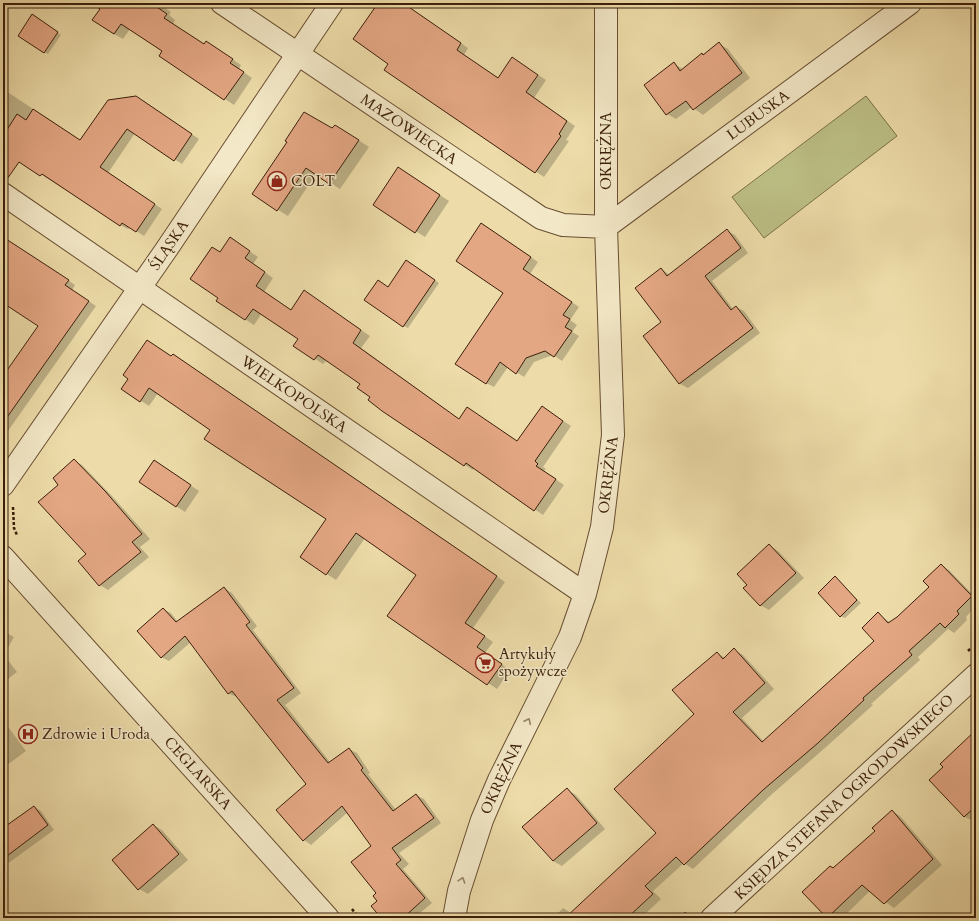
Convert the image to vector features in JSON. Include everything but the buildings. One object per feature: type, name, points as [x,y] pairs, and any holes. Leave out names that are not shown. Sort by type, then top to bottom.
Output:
[{"type":"street","name":"MAZOWIECKA","points":[[222,3],[541,218],[563,225],[606,227]]},
{"type":"street","name":"ŚLĄSKA","points":[[3,485],[140,288],[332,3]]},
{"type":"street","name":"OKRĘŻNA","points":[[454,918],[459,891],[482,820],[499,780],[570,637],[585,594],[602,527],[613,435],[606,227],[606,3]]},
{"type":"street","name":"LUBUSKA","points":[[606,227],[910,3]]},
{"type":"street","name":"WIELKOPOLSKA","points":[[3,194],[585,594]]},
{"type":"street","name":"CEGLARSKA","points":[[3,557],[328,918]]},
{"type":"street","name":"KSIĘDZA STEFANA OGRODOWSKIEGO","points":[[712,918],[976,675]]},
{"type":"green space","points":[[866,96],[897,136],[764,238],[732,197]]},
{"type":"place","name":"COLT","points":[[277,181]]},
{"type":"place","name":"Artykuły spożywcze","points":[[485,663]]},
{"type":"place","name":"Zdrowie i Uroda","points":[[28,734]]}]
